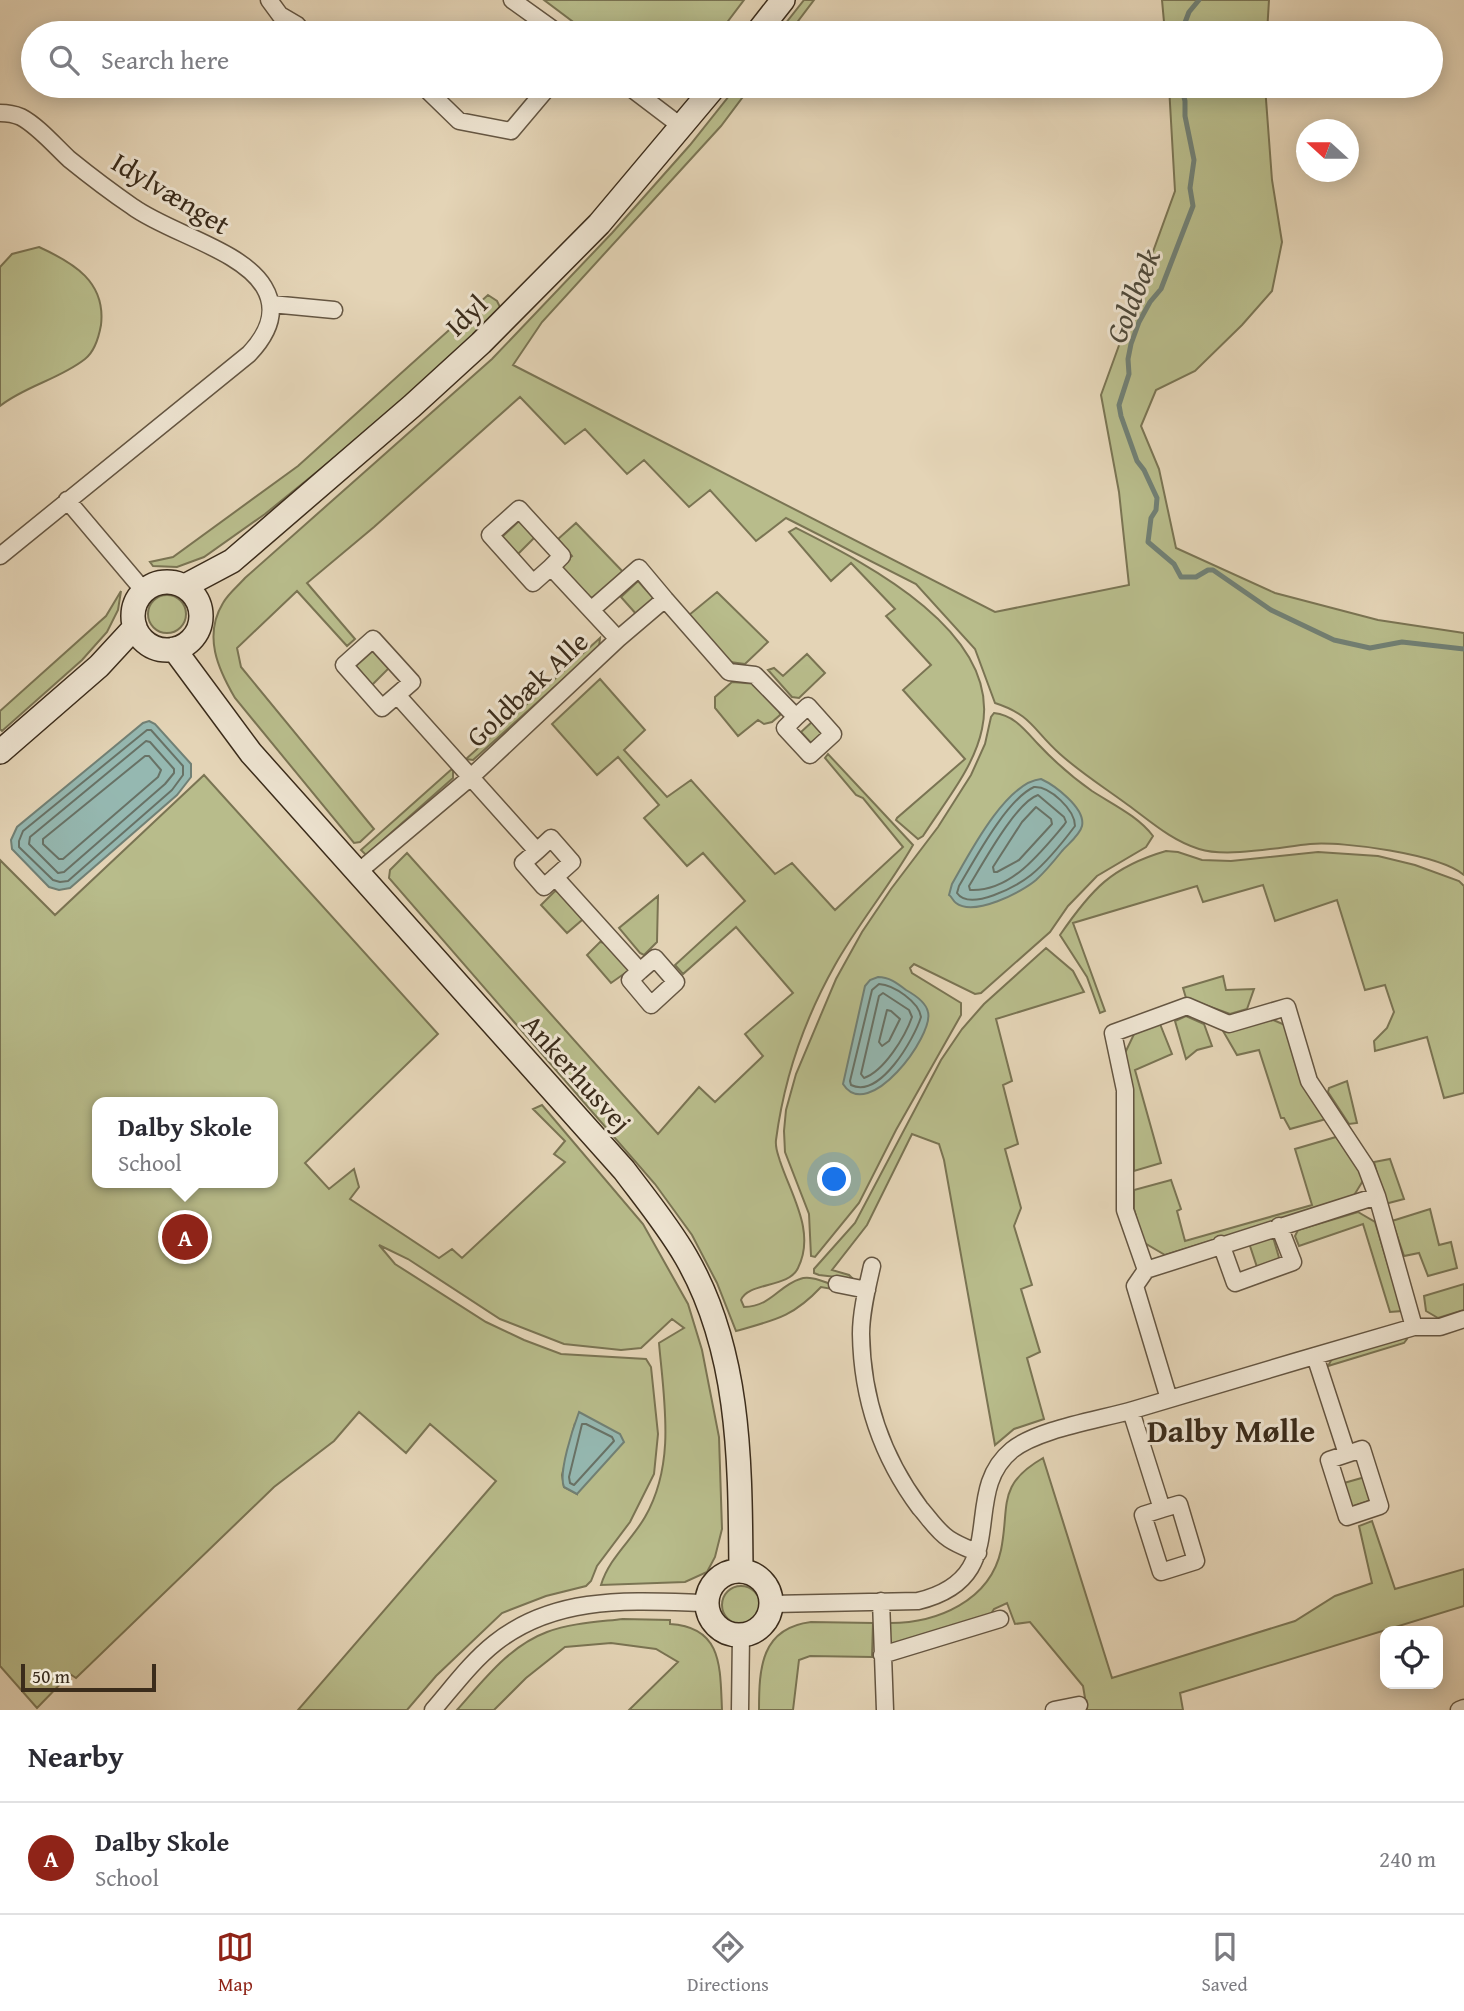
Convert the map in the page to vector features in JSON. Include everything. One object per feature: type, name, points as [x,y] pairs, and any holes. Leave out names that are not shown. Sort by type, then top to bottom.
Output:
[{"type":"street","points":[[268,0],[280,15],[290,21]]},
{"type":"street","points":[[512,0],[541,21]]},
{"type":"street","points":[[766,21],[783,0]]},
{"type":"street","points":[[435,98],[459,121],[511,131],[539,98]]},
{"type":"street","points":[[644,98],[682,127]]},
{"type":"street","name":"Idyl","points":[[185,586],[232,561],[412,406],[501,324],[599,224],[705,98]]},
{"type":"street","name":"Idylvænget","points":[[0,113],[23,118],[83,171],[137,210],[245,267],[265,288],[271,304]]},
{"type":"street","points":[[0,556],[249,354],[264,339],[269,325],[271,304],[334,310]]},
{"type":"street","points":[[67,500],[144,591]]},
{"type":"street","points":[[519,509],[562,556],[551,567],[533,583],[490,535],[519,509]]},
{"type":"street","name":"Idyl","points":[[201,608],[232,561]]},
{"type":"street","name":"Goldbæk Alle","points":[[551,567],[618,639]]},
{"type":"street","name":"Goldbæk Alle","points":[[591,610],[639,568],[729,672],[755,675],[796,717]]},
{"type":"street","points":[[99,666],[173,645],[200,625],[201,608],[195,596],[185,586],[164,582],[144,591],[136,601],[133,614],[135,627],[142,638],[173,645]]},
{"type":"street","name":"Goldbæk Alle","points":[[357,873],[471,777],[618,639],[665,599]]},
{"type":"street","points":[[0,752],[99,666],[135,627]]},
{"type":"street","name":"Ankerhusvej","points":[[173,645],[226,722],[251,753],[624,1170],[687,1258],[724,1351],[732,1393],[740,1476],[741,1571]]},
{"type":"street","name":"Goldbæk Alle","points":[[397,695],[537,851]]},
{"type":"street","points":[[551,838],[572,862],[544,887],[523,863],[537,851],[551,838]]},
{"type":"street","points":[[555,877],[640,971]]},
{"type":"street","points":[[1146,1270],[1125,1210],[1125,1090],[1113,1033],[1186,1006],[1229,1024],[1287,1007],[1309,1081],[1366,1167],[1377,1196],[1414,1327]]},
{"type":"street","points":[[1169,1399],[1135,1286],[1146,1270],[1377,1196]]},
{"type":"street","points":[[1221,1244],[1235,1283],[1293,1262],[1279,1226]]},
{"type":"street","points":[[872,1266],[861,1332],[863,1370],[871,1413],[883,1446],[902,1484],[930,1520],[948,1538],[978,1553]]},
{"type":"street","points":[[837,1284],[867,1290]]},
{"type":"street","points":[[772,1604],[918,1601],[936,1597],[957,1583],[971,1568],[978,1553],[989,1482],[1011,1451],[1030,1438],[1131,1411],[1414,1327],[1440,1327],[1464,1319]]},
{"type":"street","points":[[1315,1356],[1347,1454]]},
{"type":"street","points":[[1131,1411],[1162,1509]]},
{"type":"street","points":[[741,1571],[753,1574],[763,1581],[772,1604],[762,1625],[753,1633],[741,1636],[730,1634],[713,1623],[707,1603],[708,1592],[721,1576],[741,1571]]},
{"type":"street","points":[[433,1710],[496,1642],[557,1610],[615,1601],[707,1603]]},
{"type":"street","points":[[881,1601],[882,1655],[888,1708]]},
{"type":"street","points":[[882,1655],[1000,1619]]},
{"type":"street","points":[[740,1710],[741,1636]]},
{"type":"street","points":[[1054,1710],[1079,1705]]},
{"type":"street","points":[[1459,1710],[1464,1708]]},
{"type":"green space","points":[[544,0],[744,0],[728,21],[572,21]]},
{"type":"green space","points":[[804,0],[814,0],[798,21],[787,21]]},
{"type":"green space","points":[[1162,0],[1269,0],[1268,21],[1164,21]]},
{"type":"green space","points":[[727,98],[742,98],[721,126],[542,322],[513,365],[995,612],[1129,585],[1119,492],[1101,395],[1175,191],[1170,98],[1266,98],[1272,180],[1282,242],[1272,291],[1195,371],[1156,390],[1141,426],[1159,469],[1176,548],[1275,593],[1378,620],[1464,633],[1464,875],[1434,861],[1367,847],[1310,844],[1224,852],[1199,849],[1180,841],[1076,768],[1025,718],[995,703],[975,649],[916,584],[786,518],[756,541],[710,490],[689,507],[644,460],[627,474],[585,429],[565,444],[520,397],[307,583],[355,639],[347,646],[297,591],[237,648],[241,667],[374,829],[360,842],[354,843],[235,698],[215,652],[214,628],[217,615],[230,593],[245,578],[492,359],[612,233]]},
{"type":"green space","points":[[39,247],[75,267],[93,286],[101,310],[101,325],[93,348],[85,359],[0,406],[0,267],[12,254]]},
{"type":"green space","points":[[488,295],[497,301],[501,309],[413,394],[265,514],[204,557],[177,567],[153,566],[150,562],[173,557],[298,466]]},
{"type":"green space","points":[[519,521],[535,537],[518,554],[502,537]]},
{"type":"green space","points":[[576,523],[625,574],[595,598],[587,597],[562,570],[561,564],[572,556],[558,539]]},
{"type":"green space","points":[[796,528],[891,581],[923,605],[951,632],[972,662],[983,694],[982,729],[978,743],[957,785],[923,836],[918,839],[896,820],[897,818],[965,759],[903,690],[931,665],[886,616],[895,609],[851,563],[831,581],[789,532]]},
{"type":"green space","points":[[638,581],[654,599],[637,615],[621,597]]},
{"type":"green space","points":[[121,591],[118,610],[107,632],[82,660],[2,731],[0,711],[106,616]]},
{"type":"green space","points":[[717,592],[768,642],[745,664],[730,662],[689,615]]},
{"type":"green space","points":[[167,595],[180,601],[186,614],[180,627],[167,633],[154,627],[148,614],[154,601]]},
{"type":"green space","points":[[600,638],[599,647],[473,760],[466,759]]},
{"type":"green space","points":[[375,649],[390,667],[372,685],[356,666]]},
{"type":"green space","points":[[807,654],[825,673],[799,698],[792,697],[768,670],[774,668],[783,676]]},
{"type":"green space","points":[[600,679],[645,730],[624,750],[667,797],[691,780],[775,874],[792,863],[835,910],[903,847],[863,798],[856,795],[825,758],[828,754],[913,845],[835,965],[805,1028],[790,1072],[776,1143],[803,1227],[803,1254],[798,1268],[786,1279],[752,1290],[741,1300],[744,1307],[754,1306],[768,1300],[792,1282],[804,1278],[834,1285],[832,1289],[821,1287],[801,1305],[783,1316],[736,1331],[717,1283],[692,1235],[655,1184],[389,878],[390,870],[407,853],[658,1134],[699,1087],[715,1102],[763,1056],[745,1034],[793,993],[736,927],[683,974],[675,965],[745,901],[703,853],[687,866],[644,818],[659,805],[618,757],[597,775],[552,724]]},
{"type":"green space","points":[[732,682],[758,684],[779,708],[780,715],[772,722],[764,724],[758,720],[738,736],[715,708],[715,697]]},
{"type":"green space","points":[[994,713],[1019,724],[1070,774],[1132,816],[1153,836],[1146,847],[1097,876],[1068,906],[1050,932],[981,993],[975,994],[914,964],[910,968],[912,973],[961,1003],[961,1015],[896,1130],[859,1203],[815,1257],[811,1256],[809,1214],[785,1152],[786,1110],[796,1074],[836,979],[862,932],[938,827],[971,775],[985,744]]},
{"type":"green space","points":[[813,721],[823,733],[811,743],[801,732]]},
{"type":"green space","points":[[453,768],[453,778],[366,855],[361,850]]},
{"type":"green space","points":[[204,775],[438,1034],[305,1163],[329,1189],[354,1169],[359,1187],[350,1199],[439,1258],[452,1249],[462,1258],[565,1162],[554,1154],[565,1141],[533,1109],[542,1105],[643,1224],[688,1304],[702,1350],[719,1437],[722,1529],[715,1557],[707,1572],[685,1582],[601,1585],[609,1566],[640,1525],[655,1496],[661,1475],[666,1432],[659,1343],[684,1328],[672,1319],[641,1348],[621,1350],[564,1344],[500,1319],[408,1259],[379,1245],[395,1264],[486,1322],[524,1340],[561,1354],[646,1359],[651,1367],[658,1434],[654,1474],[630,1522],[597,1566],[591,1581],[586,1586],[546,1596],[502,1613],[436,1676],[407,1710],[298,1710],[496,1481],[430,1424],[406,1453],[359,1412],[334,1441],[274,1487],[76,1678],[70,1674],[37,1708],[0,1666],[0,860],[55,915]],"holes":[[[575,1423],[577,1494],[564,1487],[562,1475]]]},
{"type":"green space","points":[[1166,851],[1202,860],[1231,861],[1318,852],[1378,856],[1415,865],[1459,881],[1464,886],[1464,1093],[1444,1098],[1427,1037],[1375,1051],[1374,1041],[1387,1028],[1394,1012],[1385,985],[1365,990],[1337,900],[1275,921],[1263,885],[1203,902],[1197,886],[1073,923],[1105,1011],[1100,1013],[1087,977],[1060,935],[1082,905],[1104,882],[1147,857]]},
{"type":"green space","points":[[555,891],[563,892],[581,913],[582,920],[567,933],[541,905]]},
{"type":"green space","points":[[658,896],[657,942],[644,955],[619,928]]},
{"type":"green space","points":[[600,942],[610,944],[629,966],[628,971],[611,983],[587,955]]},
{"type":"green space","points":[[1046,948],[1073,971],[1084,992],[996,1019],[1012,1081],[1003,1085],[1018,1144],[1005,1149],[1021,1208],[1014,1226],[1032,1285],[1021,1289],[1040,1352],[1027,1358],[1044,1419],[1014,1429],[995,1445],[939,1144],[912,1134],[867,1225],[832,1270],[849,1275],[853,1279],[819,1275],[814,1273],[814,1269],[855,1223],[941,1060],[962,1029],[984,1004]]},
{"type":"green space","points":[[1223,976],[1226,990],[1254,989],[1247,1009],[1230,1014],[1186,998],[1183,988]]},
{"type":"green space","points":[[1186,1016],[1204,1024],[1212,1046],[1197,1050],[1186,1059],[1175,1021]]},
{"type":"green space","points":[[1271,1019],[1285,1025],[1326,1119],[1290,1129],[1284,1118],[1281,1118],[1259,1050],[1237,1055],[1223,1031]]},
{"type":"green space","points":[[1160,1024],[1172,1054],[1135,1070],[1161,1163],[1134,1171],[1133,1092],[1125,1053],[1135,1032]]},
{"type":"green space","points":[[1347,1081],[1357,1123],[1349,1124],[1328,1092],[1329,1088]]},
{"type":"green space","points":[[1336,1137],[1364,1179],[1353,1197],[1165,1255],[1143,1242],[1134,1209],[1134,1190],[1171,1180],[1181,1209],[1177,1211],[1185,1241],[1312,1205],[1295,1149]]},
{"type":"green space","points":[[1390,1159],[1404,1199],[1385,1204],[1374,1162]]},
{"type":"green space","points":[[1430,1209],[1439,1245],[1451,1242],[1457,1268],[1428,1276],[1419,1253],[1404,1256],[1392,1221]]},
{"type":"green space","points":[[1358,1212],[1375,1222],[1402,1311],[1390,1312],[1363,1224],[1299,1246],[1295,1236],[1298,1230]]},
{"type":"green space","points":[[1273,1237],[1280,1261],[1257,1267],[1249,1243]]},
{"type":"green space","points":[[1464,1284],[1464,1310],[1438,1318],[1426,1311],[1424,1296]]},
{"type":"green space","points":[[1403,1336],[1407,1339],[1404,1343],[1328,1366],[1333,1357]]},
{"type":"green space","points":[[1043,1458],[1112,1678],[1295,1621],[1335,1596],[1372,1583],[1359,1526],[1372,1521],[1395,1589],[1464,1569],[1464,1606],[1399,1626],[1380,1626],[1380,1632],[1180,1693],[1183,1710],[1087,1710],[1083,1686],[1030,1622],[1015,1624],[1007,1603],[994,1609],[988,1619],[894,1645],[890,1642],[890,1623],[926,1619],[943,1613],[959,1606],[986,1583],[1001,1550],[1011,1487],[1028,1468]]},
{"type":"green space","points":[[1365,1477],[1372,1500],[1351,1507],[1344,1483]]},
{"type":"green space","points":[[741,1586],[754,1592],[760,1605],[754,1618],[741,1624],[728,1618],[722,1605],[728,1592]]},
{"type":"green space","points":[[623,1619],[670,1620],[670,1624],[687,1627],[709,1641],[719,1665],[722,1710],[629,1710],[678,1662],[656,1649],[611,1643],[565,1647],[526,1678],[494,1710],[457,1710],[498,1665],[533,1638],[565,1627]]},
{"type":"green space","points":[[811,1622],[873,1623],[872,1657],[810,1656],[799,1660],[793,1710],[759,1710],[760,1679],[766,1652],[782,1632]]},
{"type":"water","points":[[149,721],[155,724],[191,764],[191,777],[177,795],[70,888],[59,890],[49,887],[12,849],[11,840],[17,827],[143,723]]},
{"type":"water","points":[[1041,779],[1061,792],[1079,812],[1082,826],[1079,833],[1040,877],[1020,891],[986,905],[964,907],[956,903],[949,895],[952,884],[990,821],[1015,792],[1028,783]]},
{"type":"water","points":[[878,977],[893,981],[920,999],[928,1012],[927,1024],[921,1039],[897,1072],[868,1093],[854,1093],[843,1084],[865,986]]},
{"type":"water","points":[[579,1412],[620,1434],[624,1442],[577,1494],[564,1487],[563,1472]]},
{"type":"waterway","name":"Goldbæk","points":[[1186,21],[1199,0]]},
{"type":"waterway","name":"Goldbæk","points":[[1184,98],[1194,160],[1190,188],[1193,206],[1161,289],[1139,322],[1131,344],[1129,374],[1119,405],[1137,461],[1157,498],[1148,542],[1174,564],[1181,577],[1196,577],[1213,570],[1271,610],[1334,640],[1370,648],[1402,642],[1464,649]]},
{"type":"place","name":"Dalby Skole","points":[[185,1237]]},
{"type":"district","name":"Dalby Mølle","points":[[1231,1431]]}]
